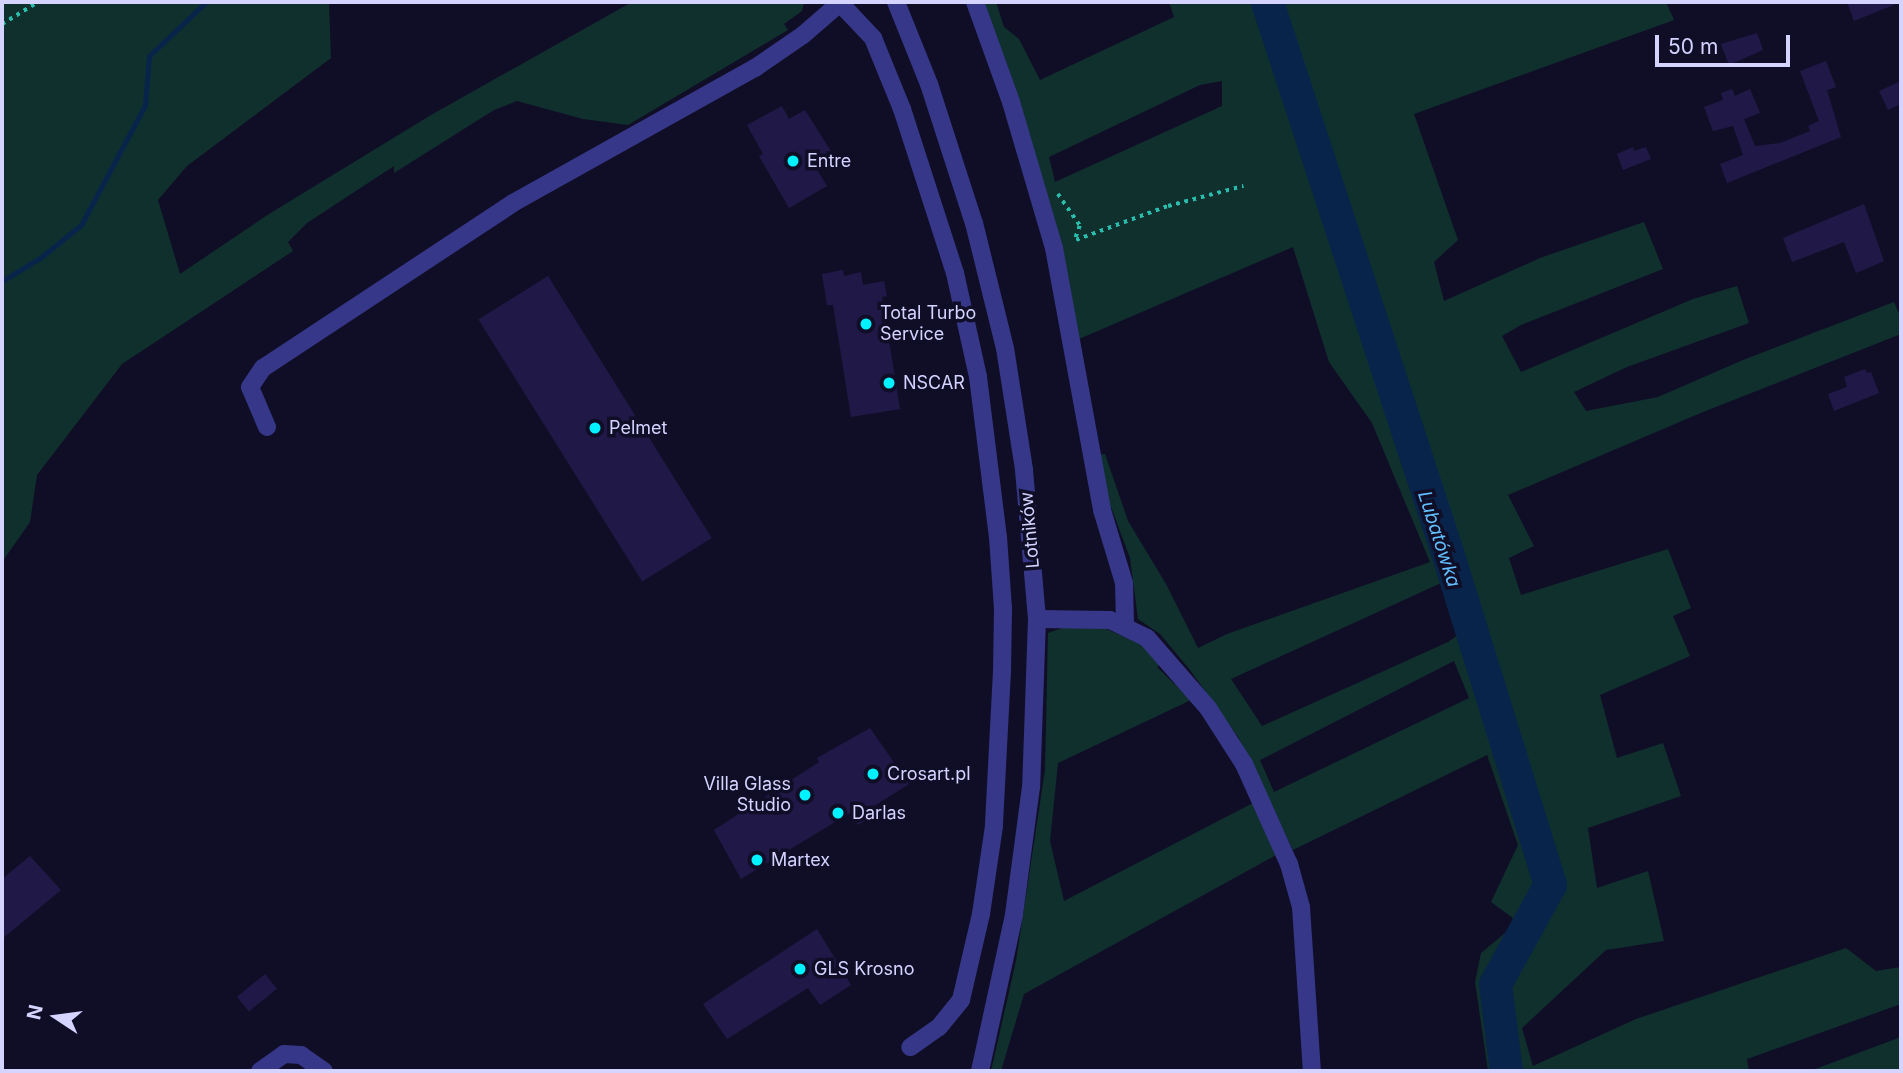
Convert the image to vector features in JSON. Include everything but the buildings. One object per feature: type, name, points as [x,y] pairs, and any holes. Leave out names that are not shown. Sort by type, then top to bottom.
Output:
[{"type":"street","points":[[267,427],[250,387],[263,368],[511,200],[755,68],[803,35],[840,2],[873,38],[902,109],[955,273],[978,377],[999,549],[1003,609],[994,826],[981,914],[961,1000],[939,1027],[910,1047]]},
{"type":"street","name":"Lotników","points":[[896,2],[929,84],[974,223],[1005,348],[1024,470],[1037,619],[1031,787],[1014,915],[980,1071]]},
{"type":"street","points":[[975,2],[1011,103],[1054,248],[1102,510],[1124,583],[1125,625]]},
{"type":"street","points":[[1037,619],[1110,620],[1147,638],[1208,708],[1244,764],[1289,864],[1301,907],[1312,1071]]},
{"type":"street","points":[[260,1071],[284,1054],[301,1055],[324,1071]]},
{"type":"path","points":[[2,24],[38,2]]},
{"type":"path","points":[[1054,248],[1168,206],[1243,186]]},
{"type":"green space","points":[[2,2],[333,2],[329,4],[331,58],[187,166],[158,200],[180,274],[269,214],[431,115],[632,2],[804,3],[802,11],[784,24],[788,30],[628,125],[583,119],[517,101],[494,110],[394,173],[394,166],[307,223],[288,242],[293,251],[122,364],[37,475],[30,522],[2,562]]},
{"type":"green space","points":[[981,2],[996,2],[1004,27],[1019,39],[1040,80],[1174,17],[1169,2],[1666,2],[1674,20],[1414,114],[1458,240],[1434,262],[1444,301],[1540,258],[1644,222],[1663,269],[1521,325],[1502,336],[1521,372],[1693,299],[1737,286],[1749,323],[1627,367],[1574,392],[1586,411],[1658,397],[1743,360],[1894,302],[1901,318],[1901,334],[1703,412],[1508,495],[1534,546],[1509,558],[1521,595],[1668,549],[1691,608],[1673,616],[1690,656],[1600,695],[1617,758],[1663,743],[1681,796],[1588,828],[1597,888],[1648,871],[1664,941],[1606,950],[1522,1028],[1533,1066],[1636,1019],[1846,948],[1876,971],[1901,967],[1901,1004],[1747,1059],[1749,1071],[1488,1071],[1475,982],[1481,953],[1510,929],[1513,918],[1491,902],[1518,845],[1487,755],[1293,850],[1238,737],[1190,670],[1160,634],[1138,619],[1130,558],[1105,491],[1099,455],[1105,454],[1128,521],[1166,584],[1198,648],[1227,634],[1430,562],[1372,423],[1329,362],[1293,247],[1079,339]],"holes":[[[1222,81],[1222,106],[1055,182],[1049,157],[1200,85]],[[1441,583],[1450,598],[1461,633],[1448,642],[1262,726],[1231,679]],[[1454,661],[1469,698],[1274,792],[1260,760]]]},
{"type":"green space","points":[[1062,628],[1104,628],[1140,644],[1163,664],[1157,667],[1191,700],[1058,763],[1050,841],[1064,901],[1253,803],[1278,854],[1024,994],[1001,1071],[991,1071],[1016,961],[1045,770],[1048,633]]},
{"type":"green space","points":[[1901,1037],[1901,1071],[1810,1071]]},
{"type":"waterway","points":[[2,281],[40,258],[81,225],[145,105],[149,56],[206,2]]},
{"type":"waterway","name":"Lubatówka","points":[[1267,2],[1447,552],[1550,884],[1495,984],[1506,1071]]},
{"type":"place","name":"Entre","points":[[793,161]]},
{"type":"place","name":"Total Turbo Service","points":[[866,324]]},
{"type":"place","name":"NSCAR","points":[[889,383]]},
{"type":"place","name":"Pelmet","points":[[595,428]]},
{"type":"place","name":"Crosart.pl","points":[[873,774]]},
{"type":"place","name":"Villa Glass Studio","points":[[805,795]]},
{"type":"place","name":"Darlas","points":[[838,813]]},
{"type":"place","name":"Martex","points":[[757,860]]},
{"type":"place","name":"GLS Krosno","points":[[800,969]]}]
